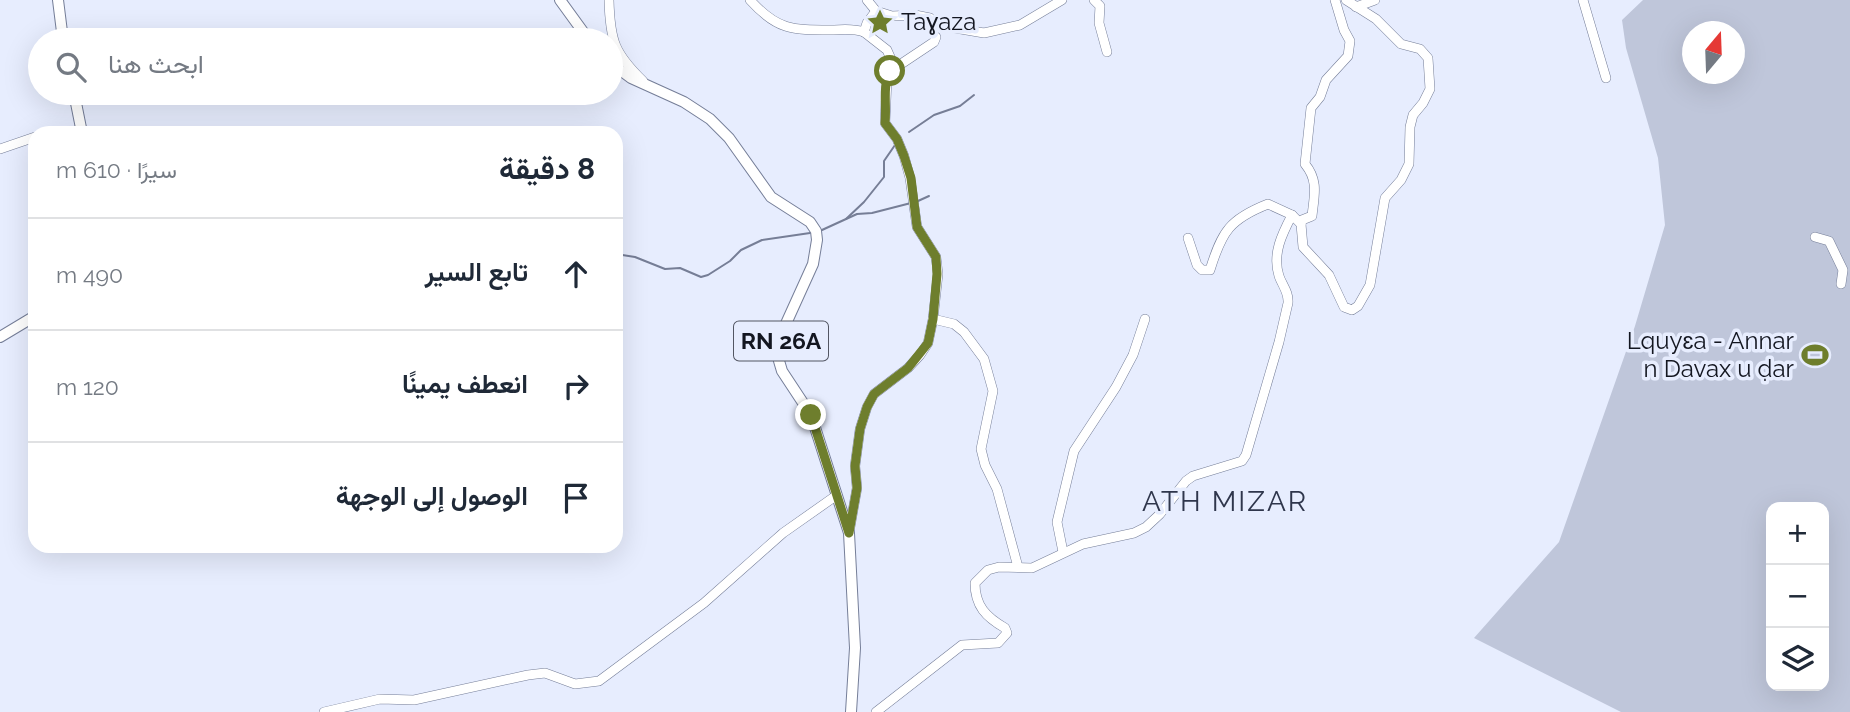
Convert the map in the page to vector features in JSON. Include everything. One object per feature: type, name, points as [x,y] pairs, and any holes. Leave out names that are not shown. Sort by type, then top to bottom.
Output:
[{"type":"main road","points":[[58,0],[62,28]]},
{"type":"main road","points":[[560,0],[580,28]]},
{"type":"main road","name":"RN 26A","points":[[623,72],[649,88],[684,102],[710,119],[729,138],[771,197],[810,222],[816,231],[813,264],[784,328],[777,354],[782,371],[811,415],[849,533],[855,648],[851,712]]},
{"type":"main road","points":[[76,105],[81,126]]},
{"type":"main road","points":[[0,337],[28,320]]},
{"type":"street","points":[[609,0],[611,28]]},
{"type":"street","points":[[750,0],[771,20],[786,28],[850,28],[864,32],[887,50],[895,68]]},
{"type":"street","points":[[867,0],[876,11],[892,16],[915,15],[930,18],[949,27],[984,33],[1020,25],[1062,0]]},
{"type":"street","points":[[1094,0],[1100,6],[1099,23],[1107,52]]},
{"type":"street","points":[[1301,224],[1311,216],[1314,194],[1313,174],[1305,164],[1311,108],[1320,97],[1326,80],[1348,56],[1350,41],[1335,0]]},
{"type":"street","points":[[1188,239],[1197,265],[1202,270],[1210,270],[1224,233],[1245,213],[1268,204],[1292,215],[1301,224],[1303,247],[1329,275],[1344,307],[1352,310],[1358,306],[1370,285],[1385,198],[1401,180],[1409,164],[1413,115],[1430,89],[1428,58],[1420,49],[1401,44],[1376,19],[1346,0]]},
{"type":"street","points":[[1356,7],[1375,0]]},
{"type":"street","points":[[1583,0],[1606,78]]},
{"type":"street","points":[[864,32],[876,11]]},
{"type":"street","points":[[849,533],[857,488],[855,466],[860,429],[867,407],[874,394],[908,368],[920,355],[928,343],[933,319],[936,257],[917,227],[911,178],[897,139],[885,123],[887,78],[895,68],[934,42],[936,37]]},
{"type":"street","points":[[623,59],[649,88]]},
{"type":"street","points":[[0,149],[28,139]]},
{"type":"street","points":[[876,712],[962,645],[988,645],[1002,640],[1007,633],[1005,628],[989,619],[981,610],[975,592],[975,583],[988,570],[999,567],[1032,568],[1083,544],[1117,538],[1146,527],[1193,476],[1234,466],[1242,461],[1246,456],[1288,303],[1289,296],[1279,274],[1278,249],[1281,235],[1292,215]]},
{"type":"street","points":[[1815,237],[1829,241],[1843,270],[1841,284]]},
{"type":"street","points":[[933,319],[954,324],[964,332],[984,359],[993,391],[981,449],[985,465],[997,489],[1018,567]]},
{"type":"street","points":[[1063,552],[1057,522],[1074,451],[1116,387],[1133,355],[1145,319]]},
{"type":"street","points":[[324,712],[380,699],[414,700],[528,674],[545,673],[575,684],[599,681],[704,603],[783,533],[837,495]]},
{"type":"shaded area","points":[[1643,0],[1850,0],[1850,712],[1621,712],[1474,638],[1559,542],[1635,326],[1665,225],[1658,158],[1626,48],[1622,20]]},
{"type":"waterway","points":[[909,132],[934,115],[960,106],[974,95]]},
{"type":"waterway","points":[[846,219],[884,177],[884,161],[895,145]]},
{"type":"waterway","points":[[918,201],[929,196]]},
{"type":"waterway","points":[[822,230],[857,214],[911,203]]},
{"type":"waterway","points":[[623,255],[665,269],[680,268],[701,277],[730,261],[741,250],[762,240],[810,233]]},
{"type":"place","name":"Taɣaza","points":[[880,22]]},
{"type":"place","name":"Lquyɛa - Annar n Davax u ḍar","points":[[1815,355]]},
{"type":"district","name":"ATH MIZAR","points":[[1225,501]]},
{"type":"route","points":[[811,415],[849,533],[857,488],[855,466],[860,429],[867,407],[874,394],[908,368],[928,343],[937,274],[936,257],[917,227],[911,178],[904,156],[897,139],[885,123],[885,90],[890,71]]}]
